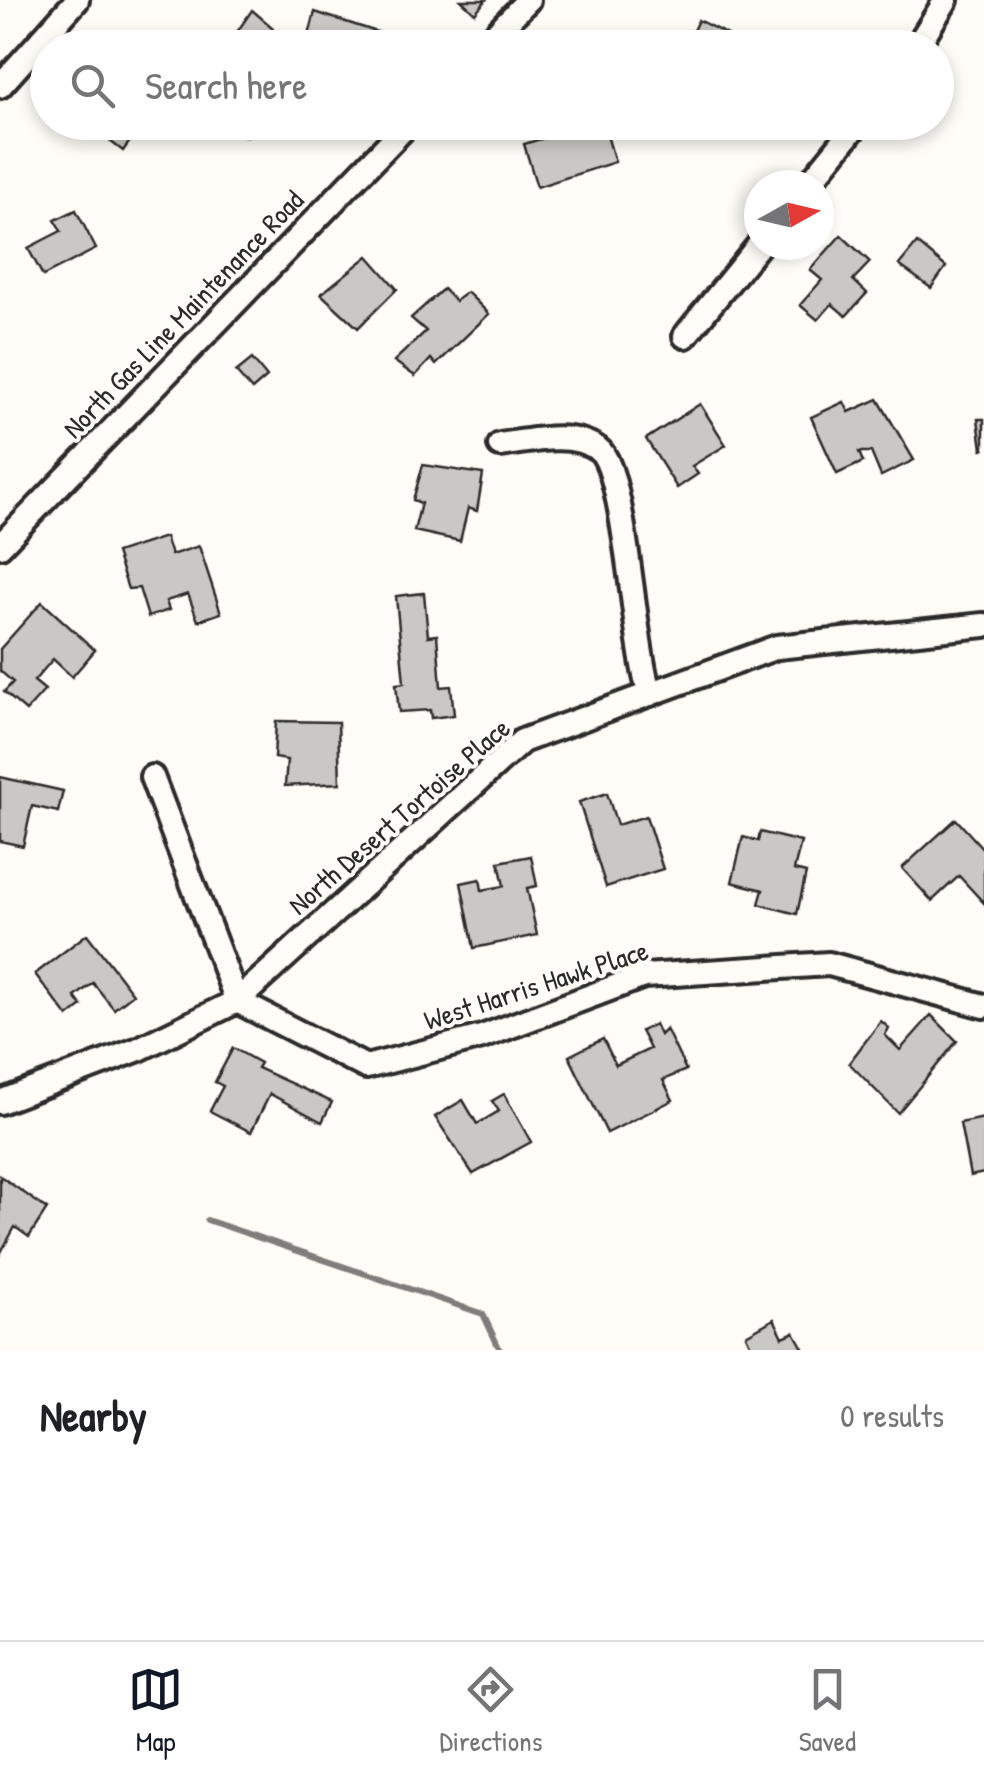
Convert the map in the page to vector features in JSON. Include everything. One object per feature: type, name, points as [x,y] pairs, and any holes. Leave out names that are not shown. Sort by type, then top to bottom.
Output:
[{"type":"street","points":[[49,30],[76,0]]},
{"type":"street","points":[[499,30],[528,0]]},
{"type":"street","points":[[927,30],[946,0]]},
{"type":"street","points":[[0,86],[30,52]]},
{"type":"street","name":"North Gas Line Maintenance Road","points":[[0,546],[393,140]]},
{"type":"street","points":[[820,170],[844,140]]},
{"type":"street","points":[[685,336],[747,260]]},
{"type":"street","points":[[500,445],[575,438],[602,451],[610,464],[620,498],[636,644],[650,694]]},
{"type":"street","name":"North Desert Tortoise Place","points":[[0,1102],[139,1049],[237,1001],[522,742],[777,648],[984,625]]},
{"type":"street","points":[[152,777],[237,1001]]},
{"type":"street","name":"West Harris Hawk Place","points":[[237,1001],[366,1067],[482,1037],[644,976],[829,964],[984,1006]]},
{"type":"building","points":[[461,0],[486,0],[475,13]]},
{"type":"building","points":[[252,10],[273,28],[271,30],[238,30]]},
{"type":"building","points":[[315,12],[371,30],[310,30]]},
{"type":"building","points":[[698,20],[718,30],[693,30]]},
{"type":"building","points":[[109,140],[131,140],[123,151]]},
{"type":"building","points":[[537,140],[608,140],[615,162],[537,187],[524,144]]},
{"type":"building","points":[[76,210],[96,249],[43,276],[28,248],[61,231],[55,220]]},
{"type":"building","points":[[841,235],[870,262],[853,280],[867,293],[846,316],[832,304],[818,320],[800,305],[822,280],[810,270],[819,260],[834,260],[834,243]]},
{"type":"building","points":[[917,243],[946,267],[931,288],[899,265]]},
{"type":"building","points":[[368,256],[397,289],[358,328],[321,294]]},
{"type":"building","points":[[443,289],[455,301],[467,292],[489,314],[436,365],[431,359],[415,376],[394,361],[426,331],[411,318]]},
{"type":"building","points":[[252,359],[267,377],[252,390],[236,372]]},
{"type":"building","points":[[878,399],[914,460],[881,476],[871,452],[859,452],[863,462],[837,474],[811,417],[844,402],[849,412]]},
{"type":"building","points":[[700,404],[726,445],[692,466],[698,474],[677,488],[646,439]]},
{"type":"building","points":[[978,419],[984,419],[984,449],[982,449]]},
{"type":"building","points":[[423,465],[483,474],[477,511],[468,508],[460,541],[414,531],[421,503],[413,500]]},
{"type":"building","points":[[165,537],[171,555],[199,546],[221,613],[198,621],[188,594],[166,601],[169,610],[148,617],[139,588],[128,589],[116,553]]},
{"type":"building","points":[[424,593],[428,636],[437,635],[441,687],[451,686],[454,715],[431,718],[430,710],[399,712],[396,684],[404,683],[396,596]]},
{"type":"building","points":[[42,602],[95,650],[72,677],[53,659],[34,681],[45,690],[26,711],[4,692],[13,682],[0,671],[0,649]]},
{"type":"building","points":[[276,721],[338,722],[340,783],[285,786],[287,760],[274,758]]},
{"type":"building","points":[[0,777],[63,791],[58,812],[32,806],[23,846],[0,841]]},
{"type":"building","points":[[607,793],[617,825],[646,816],[663,869],[606,887],[579,802]]},
{"type":"building","points":[[956,819],[984,850],[984,903],[959,876],[932,901],[902,868]]},
{"type":"building","points":[[760,832],[801,842],[794,870],[806,873],[797,914],[759,904],[763,890],[732,882],[743,837],[758,841]]},
{"type":"building","points":[[531,856],[537,886],[527,888],[537,935],[474,948],[461,883],[480,879],[482,890],[504,886],[499,862]]},
{"type":"building","points":[[87,934],[133,994],[114,1009],[93,983],[75,997],[82,1006],[68,1017],[35,974]]},
{"type":"building","points":[[931,1015],[957,1041],[898,1113],[849,1063],[881,1021],[889,1028],[885,1035],[900,1050]]},
{"type":"building","points":[[655,1024],[660,1035],[666,1029],[686,1070],[663,1080],[673,1100],[607,1133],[569,1056],[603,1039],[616,1065],[650,1049],[641,1031]]},
{"type":"building","points":[[233,1048],[260,1063],[257,1068],[332,1102],[322,1122],[270,1094],[251,1132],[210,1111],[223,1086],[215,1082]]},
{"type":"building","points":[[504,1094],[531,1142],[473,1174],[435,1117],[463,1100],[477,1124],[499,1111],[492,1101]]},
{"type":"building","points":[[984,1118],[984,1173],[970,1176],[960,1123]]},
{"type":"building","points":[[0,1176],[47,1209],[29,1237],[15,1227],[0,1254]]},
{"type":"building","points":[[774,1319],[783,1337],[794,1332],[804,1350],[753,1350],[746,1335]]},
{"type":"waterway","points":[[207,1220],[483,1314],[500,1350]]}]
